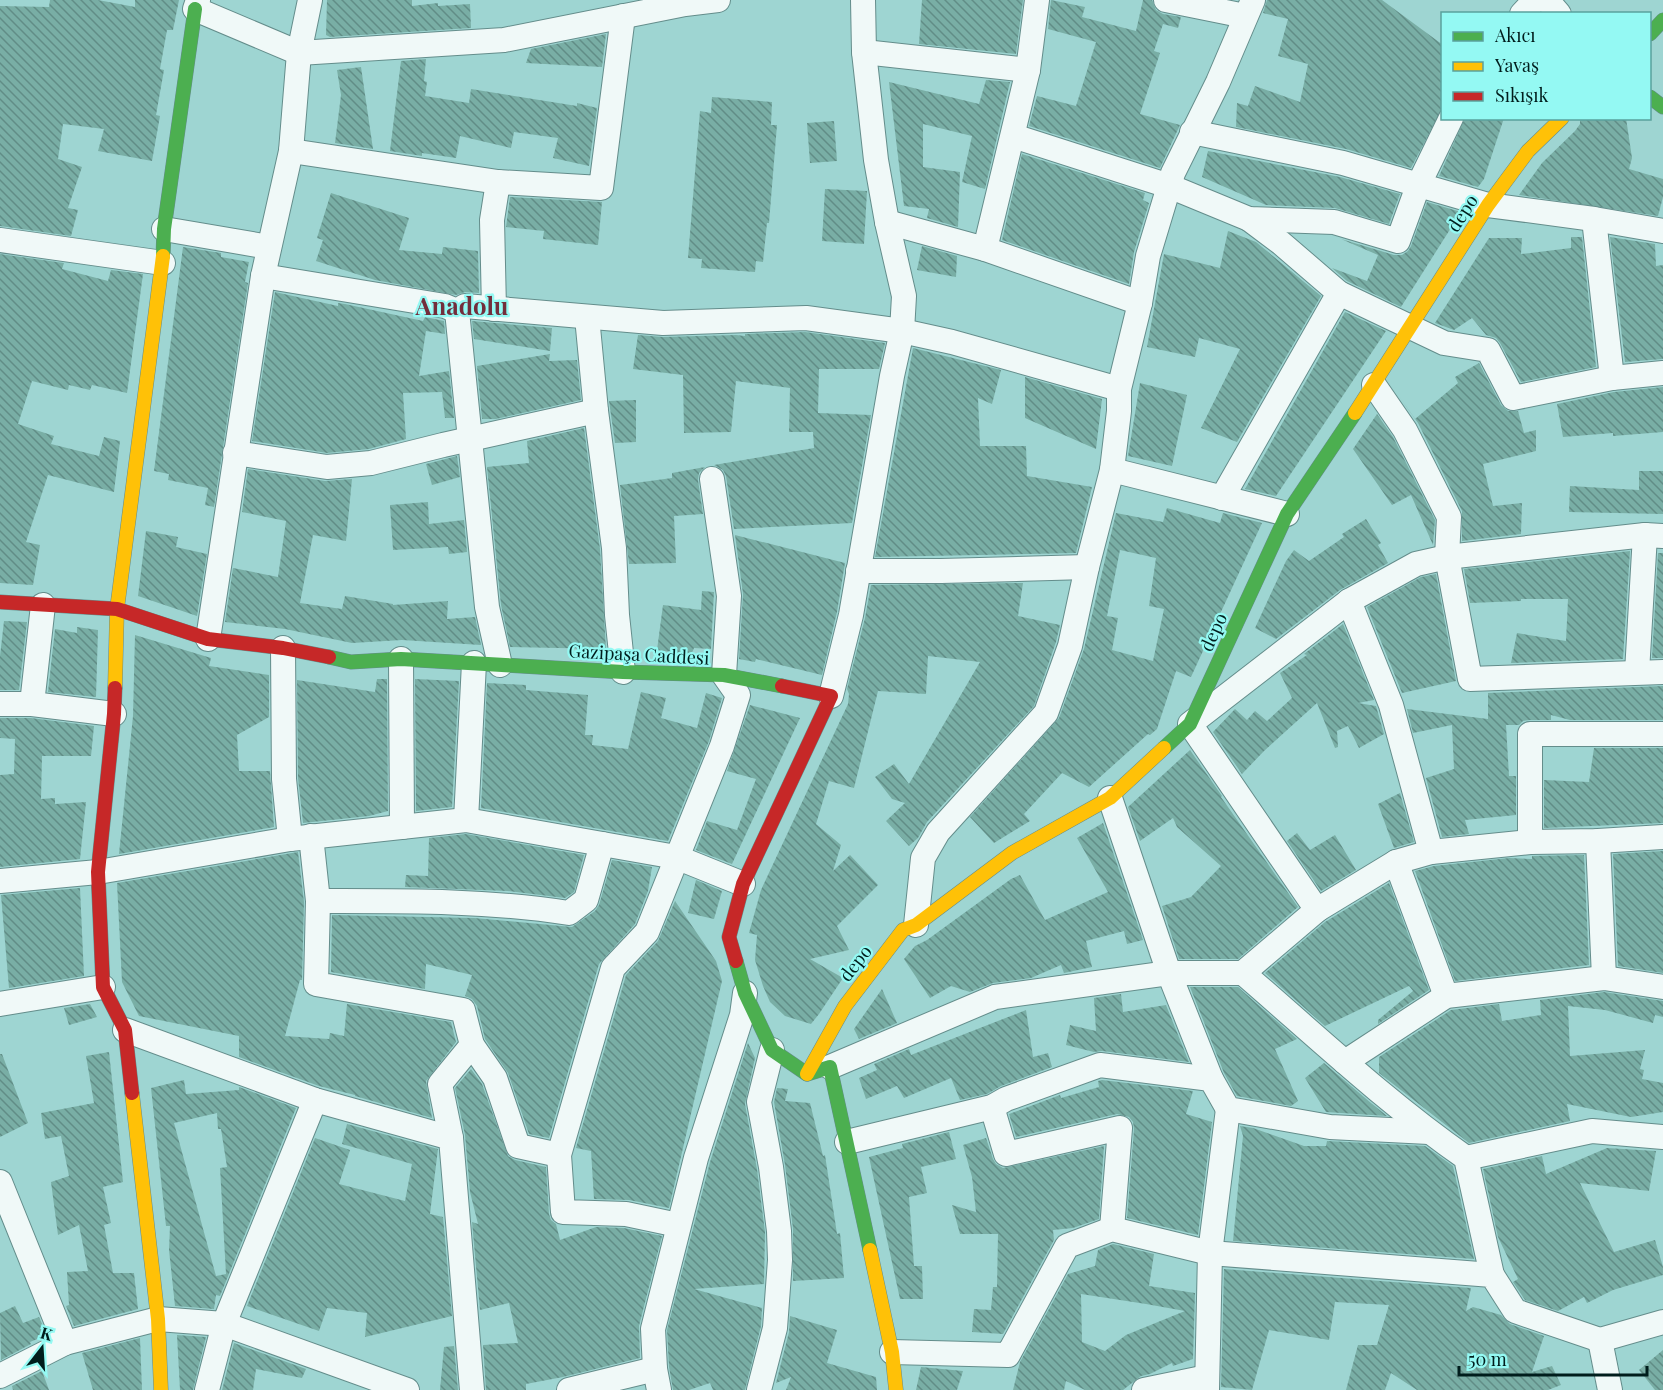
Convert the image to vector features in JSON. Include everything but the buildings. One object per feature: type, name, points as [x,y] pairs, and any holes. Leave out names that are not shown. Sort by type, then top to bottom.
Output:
[{"type":"street","points":[[208,639],[263,276],[291,151],[300,53],[310,0]]},
{"type":"street","points":[[161,1390],[158,1319],[125,1030],[103,987],[98,872],[114,714],[117,609],[163,262],[164,229],[196,4],[300,53],[504,40],[718,0]]},
{"type":"street","points":[[759,1390],[775,1328],[780,1260],[771,1167],[759,1102],[772,1050],[745,993],[729,937],[743,884],[831,696],[851,615],[892,375],[902,331],[904,296],[876,160],[864,52],[863,0]]},
{"type":"street","points":[[985,249],[1028,70],[1037,0]]},
{"type":"street","points":[[916,925],[923,858],[938,832],[1046,713],[1070,645],[1112,470],[1119,411],[1119,389],[1140,303],[1148,255],[1169,186],[1192,132],[1218,82],[1249,8],[1166,0]]},
{"type":"street","points":[[1524,12],[1535,0]]},
{"type":"street","points":[[1547,0],[1557,12]]},
{"type":"street","points":[[291,151],[498,182],[601,188],[623,16]]},
{"type":"street","points":[[1651,33],[1663,20]]},
{"type":"street","points":[[864,52],[1028,70]]},
{"type":"street","points":[[1651,98],[1663,107]]},
{"type":"street","points":[[1249,219],[1334,222],[1398,241],[1418,186],[1450,120]]},
{"type":"street","name":"depo","points":[[819,1070],[845,1006],[903,930],[916,925],[1012,853],[1110,798],[1190,724],[1287,514],[1374,386],[1488,205],[1527,151],[1560,120]]},
{"type":"street","points":[[1192,132],[1343,163],[1488,205],[1663,231]]},
{"type":"street","points":[[1013,136],[1169,186],[1249,219],[1339,293],[1444,343],[1488,350],[1513,398],[1612,378],[1663,373]]},
{"type":"street","points":[[494,309],[492,220],[498,182]]},
{"type":"street","points":[[1594,219],[1612,378]]},
{"type":"street","points":[[887,222],[985,249],[1140,303]]},
{"type":"street","points":[[164,229],[269,247]]},
{"type":"street","points":[[0,240],[163,262]]},
{"type":"street","points":[[263,276],[444,306],[457,311]]},
{"type":"street","points":[[1222,498],[1339,293]]},
{"type":"street","points":[[457,311],[465,306],[663,323],[807,318],[902,331],[952,342],[1119,389]]},
{"type":"street","points":[[457,311],[487,607],[500,665]]},
{"type":"street","points":[[586,317],[614,548],[617,615],[623,672]]},
{"type":"street","points":[[1374,386],[1405,430],[1449,517],[1447,557],[1470,679],[1663,672]]},
{"type":"street","points":[[235,453],[327,467],[372,463],[470,438],[596,411]]},
{"type":"street","points":[[1112,470],[1287,514]]},
{"type":"street","points":[[678,1225],[626,1214],[563,1212],[560,1155],[613,968],[647,932],[722,746],[738,695],[724,675],[729,596],[712,479]]},
{"type":"street","points":[[1317,910],[1190,724],[1349,601],[1416,564],[1447,557],[1654,536],[1637,672]]},
{"type":"street","points":[[858,571],[1087,567]]},
{"type":"street","points":[[1349,601],[1391,705],[1431,852]]},
{"type":"street","name":"Gazipaşa Caddesi","points":[[0,602],[117,609],[208,639],[283,648],[351,662],[401,659],[623,672],[724,675],[831,696]]},
{"type":"street","points":[[32,704],[43,605]]},
{"type":"street","points":[[283,648],[284,779],[318,901],[316,984],[463,1010],[472,1045],[495,1078],[518,1146],[560,1155]]},
{"type":"street","points":[[401,659],[402,827]]},
{"type":"street","points":[[466,820],[474,663]]},
{"type":"street","points":[[0,704],[32,704],[114,714]]},
{"type":"street","points":[[1530,842],[1530,734],[1663,734]]},
{"type":"street","points":[[1110,798],[1169,973],[1211,1079],[1228,1109],[1210,1252],[1207,1384],[1144,1390]]},
{"type":"street","points":[[0,881],[98,872],[300,838],[466,820],[676,857],[743,884]]},
{"type":"street","points":[[772,1050],[819,1070],[995,997],[1169,973],[1243,973],[1317,910],[1396,862],[1431,852],[1530,842],[1663,837]]},
{"type":"street","points":[[1598,841],[1604,978]]},
{"type":"street","points":[[318,901],[436,902],[534,907],[569,913],[586,900],[602,844]]},
{"type":"street","points":[[1396,862],[1446,996]]},
{"type":"street","points":[[1243,973],[1429,1132],[1466,1158],[1492,1275],[1515,1311],[1600,1340],[1663,1323]]},
{"type":"street","points":[[1345,1062],[1446,996],[1604,978],[1663,987]]},
{"type":"street","points":[[0,1004],[103,987]]},
{"type":"street","points":[[569,1390],[657,1379],[653,1329],[696,1158],[742,1015],[745,993]]},
{"type":"street","points":[[125,1030],[315,1100],[451,1138]]},
{"type":"street","points":[[472,1045],[440,1084],[451,1138],[472,1390]]},
{"type":"street","points":[[847,1142],[992,1107],[1006,1099],[1100,1065],[1211,1079]]},
{"type":"street","points":[[819,1070],[847,1142],[892,1352],[896,1390]]},
{"type":"street","points":[[207,1390],[224,1324],[315,1100]]},
{"type":"street","points":[[992,1107],[1006,1154],[1120,1128],[1112,1229]]},
{"type":"street","points":[[1228,1109],[1330,1127],[1429,1132]]},
{"type":"street","points":[[1466,1158],[1592,1131],[1663,1137]]},
{"type":"street","points":[[0,1182],[65,1343]]},
{"type":"street","points":[[892,1352],[1008,1355],[1067,1246],[1112,1229],[1210,1252],[1492,1275]]},
{"type":"street","points":[[0,1376],[65,1343],[158,1319],[224,1324],[407,1390]]},
{"type":"street","points":[[1600,1340],[1610,1390]]},
{"type":"traffic: fast","points":[[163,256],[164,229],[195,9]]},
{"type":"traffic: fast","points":[[1651,33],[1663,20]]},
{"type":"traffic: fast","points":[[1651,98],[1663,107]]},
{"type":"traffic: fast","points":[[1164,748],[1190,724],[1287,514],[1355,413]]},
{"type":"traffic: fast","points":[[329,657],[351,662],[401,659],[623,672],[724,675],[782,686]]},
{"type":"traffic: fast","points":[[736,961],[745,993],[772,1050],[807,1074],[830,1067],[870,1250]]},
{"type":"traffic: slow","points":[[1355,413],[1488,205],[1528,151],[1560,120]]},
{"type":"traffic: slow","points":[[115,688],[117,609],[163,256]]},
{"type":"traffic: slow","points":[[807,1074],[845,1006],[903,930],[916,925],[1012,853],[1110,798],[1164,748]]},
{"type":"traffic: slow","points":[[132,1093],[158,1319],[161,1390]]},
{"type":"traffic: slow","points":[[870,1250],[892,1352],[896,1390]]},
{"type":"traffic: jam","points":[[0,602],[117,609],[208,639],[283,648],[329,657]]},
{"type":"traffic: jam","points":[[736,961],[729,937],[743,884],[831,696],[782,686]]},
{"type":"traffic: jam","points":[[115,688],[98,872],[103,987],[125,1030],[132,1093]]},
{"type":"district","name":"Anadolu","points":[[462,305]]}]
